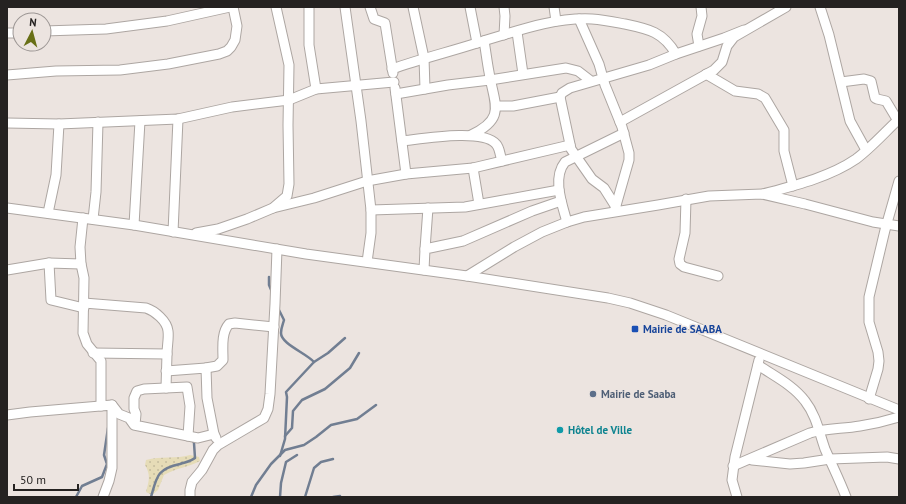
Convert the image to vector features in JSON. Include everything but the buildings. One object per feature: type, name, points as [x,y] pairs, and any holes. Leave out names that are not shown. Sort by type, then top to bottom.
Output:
[{"type":"street","points":[[7,75],[56,71],[120,70],[168,64],[219,54],[227,51],[235,40],[237,26],[232,7],[167,21],[106,29],[52,31]]},
{"type":"street","points":[[273,208],[285,199],[289,188],[289,65],[276,7]]},
{"type":"street","points":[[309,7],[309,45],[316,88]]},
{"type":"street","points":[[345,7],[356,85],[370,210],[371,233],[367,262]]},
{"type":"street","points":[[370,7],[374,19],[385,23],[406,174]]},
{"type":"street","points":[[413,7],[424,58],[425,89]]},
{"type":"street","points":[[470,7],[481,42],[496,106],[494,118],[488,125],[471,135]]},
{"type":"street","points":[[504,7],[504,35]]},
{"type":"street","points":[[554,7],[556,21]]},
{"type":"street","points":[[698,46],[696,34],[702,16],[702,7]]},
{"type":"street","points":[[768,7],[772,16]]},
{"type":"street","points":[[615,209],[604,188],[592,179],[576,157],[570,145],[560,97],[562,93],[565,90],[591,81],[649,65],[744,30],[786,7]]},
{"type":"street","points":[[820,7],[841,82],[850,121],[866,150]]},
{"type":"street","points":[[392,69],[424,58],[556,21],[579,19],[600,20],[645,28],[658,34],[669,43],[676,54]]},
{"type":"street","points":[[579,19],[604,77],[605,85],[624,134],[628,153],[629,160],[615,209]]},
{"type":"street","points":[[620,122],[706,74],[722,62],[730,41],[744,30]]},
{"type":"street","points":[[517,32],[523,74]]},
{"type":"street","points":[[396,94],[566,68],[578,71],[591,81]]},
{"type":"street","points":[[706,74],[735,91],[758,94],[765,98],[784,130],[784,151],[793,186]]},
{"type":"street","points":[[467,276],[514,247],[542,232],[584,217],[615,209],[658,205],[709,196],[762,194],[793,186],[845,165],[866,150],[898,120],[886,101],[877,100],[875,98],[871,81],[864,79],[841,82]]},
{"type":"street","points":[[7,123],[59,124],[178,119],[232,107],[289,100],[316,88],[394,82]]},
{"type":"street","points":[[496,106],[513,106],[560,97]]},
{"type":"street","points":[[173,232],[178,119]]},
{"type":"street","points":[[134,225],[140,121]]},
{"type":"street","points":[[94,219],[97,179],[98,122]]},
{"type":"street","points":[[48,213],[56,175],[59,124]]},
{"type":"street","points":[[567,222],[559,190],[559,177],[562,166],[565,162],[624,134]]},
{"type":"street","points":[[402,141],[443,136],[471,135],[495,142],[498,145],[502,161]]},
{"type":"street","points":[[188,234],[233,225],[273,208],[314,198],[367,181],[406,174],[472,168],[570,145]]},
{"type":"street","points":[[472,168],[479,204]]},
{"type":"street","points":[[869,399],[878,369],[879,360],[869,322],[869,297],[886,225],[899,181]]},
{"type":"street","points":[[370,210],[465,207],[559,190]]},
{"type":"street","points":[[762,194],[886,225],[899,226]]},
{"type":"street","points":[[686,199],[685,233],[679,259],[680,264],[684,267],[718,276]]},
{"type":"street","points":[[425,249],[464,241],[532,211],[561,201]]},
{"type":"street","points":[[7,208],[94,219],[277,249],[608,298],[630,303],[666,315],[899,410]]},
{"type":"street","points":[[424,270],[428,208]]},
{"type":"street","points":[[83,218],[80,247],[84,278],[83,333],[87,344],[101,361],[101,406]]},
{"type":"street","points":[[190,497],[192,482],[202,470],[218,445],[265,416],[270,394],[277,249]]},
{"type":"street","points":[[7,270],[49,263],[81,264]]},
{"type":"street","points":[[49,263],[51,300],[84,305],[133,306],[152,310],[159,316],[168,329],[166,388]]},
{"type":"street","points":[[166,371],[217,366],[223,360],[224,334],[225,329],[229,324],[274,327]]},
{"type":"street","points":[[93,353],[167,354]]},
{"type":"street","points":[[736,497],[732,480],[733,466],[761,354]]},
{"type":"street","points":[[758,365],[787,385],[804,400],[812,412],[820,430],[846,497]]},
{"type":"street","points":[[206,368],[207,398],[214,434],[218,445]]},
{"type":"street","points":[[135,425],[136,414],[134,409],[134,398],[137,391],[144,389],[187,387],[190,406],[188,436]]},
{"type":"street","points":[[112,405],[119,414],[129,418],[135,425],[198,438],[214,434]]},
{"type":"street","points":[[7,415],[112,405]]},
{"type":"street","points":[[103,497],[112,468],[112,405]]},
{"type":"street","points":[[733,466],[820,430],[859,426],[899,417]]},
{"type":"street","points":[[750,460],[790,464],[830,459],[887,457],[899,459]]},
{"type":"sand","points":[[190,455],[199,457],[200,461],[164,475],[158,490],[152,495],[146,492],[149,478],[145,465],[146,460]]},
{"type":"waterway","points":[[269,277],[269,285],[272,292]]},
{"type":"waterway","points":[[279,310],[284,320],[281,331],[282,337],[289,345],[314,362],[286,392],[285,439],[280,456]]},
{"type":"waterway","points":[[314,362],[328,353],[345,338]]},
{"type":"waterway","points":[[285,436],[292,428],[293,411],[302,400],[325,389],[350,368],[359,353]]},
{"type":"waterway","points":[[251,497],[256,485],[271,464],[285,450],[304,445],[331,425],[357,419],[376,405]]},
{"type":"waterway","points":[[76,497],[82,486],[102,477],[107,464],[104,455],[108,428]]},
{"type":"waterway","points":[[151,497],[159,474],[162,471],[195,458],[194,443],[192,439]]},
{"type":"waterway","points":[[280,497],[281,483],[286,462],[297,455]]},
{"type":"waterway","points":[[305,497],[314,468],[321,462],[333,459]]},
{"type":"waterway","points":[[333,497],[340,496]]},
{"type":"place","name":"Mairie de SAABA","points":[[635,329]]},
{"type":"place","name":"Mairie de Saaba","points":[[593,394]]},
{"type":"place","name":"Hôtel de Ville","points":[[560,430]]}]
